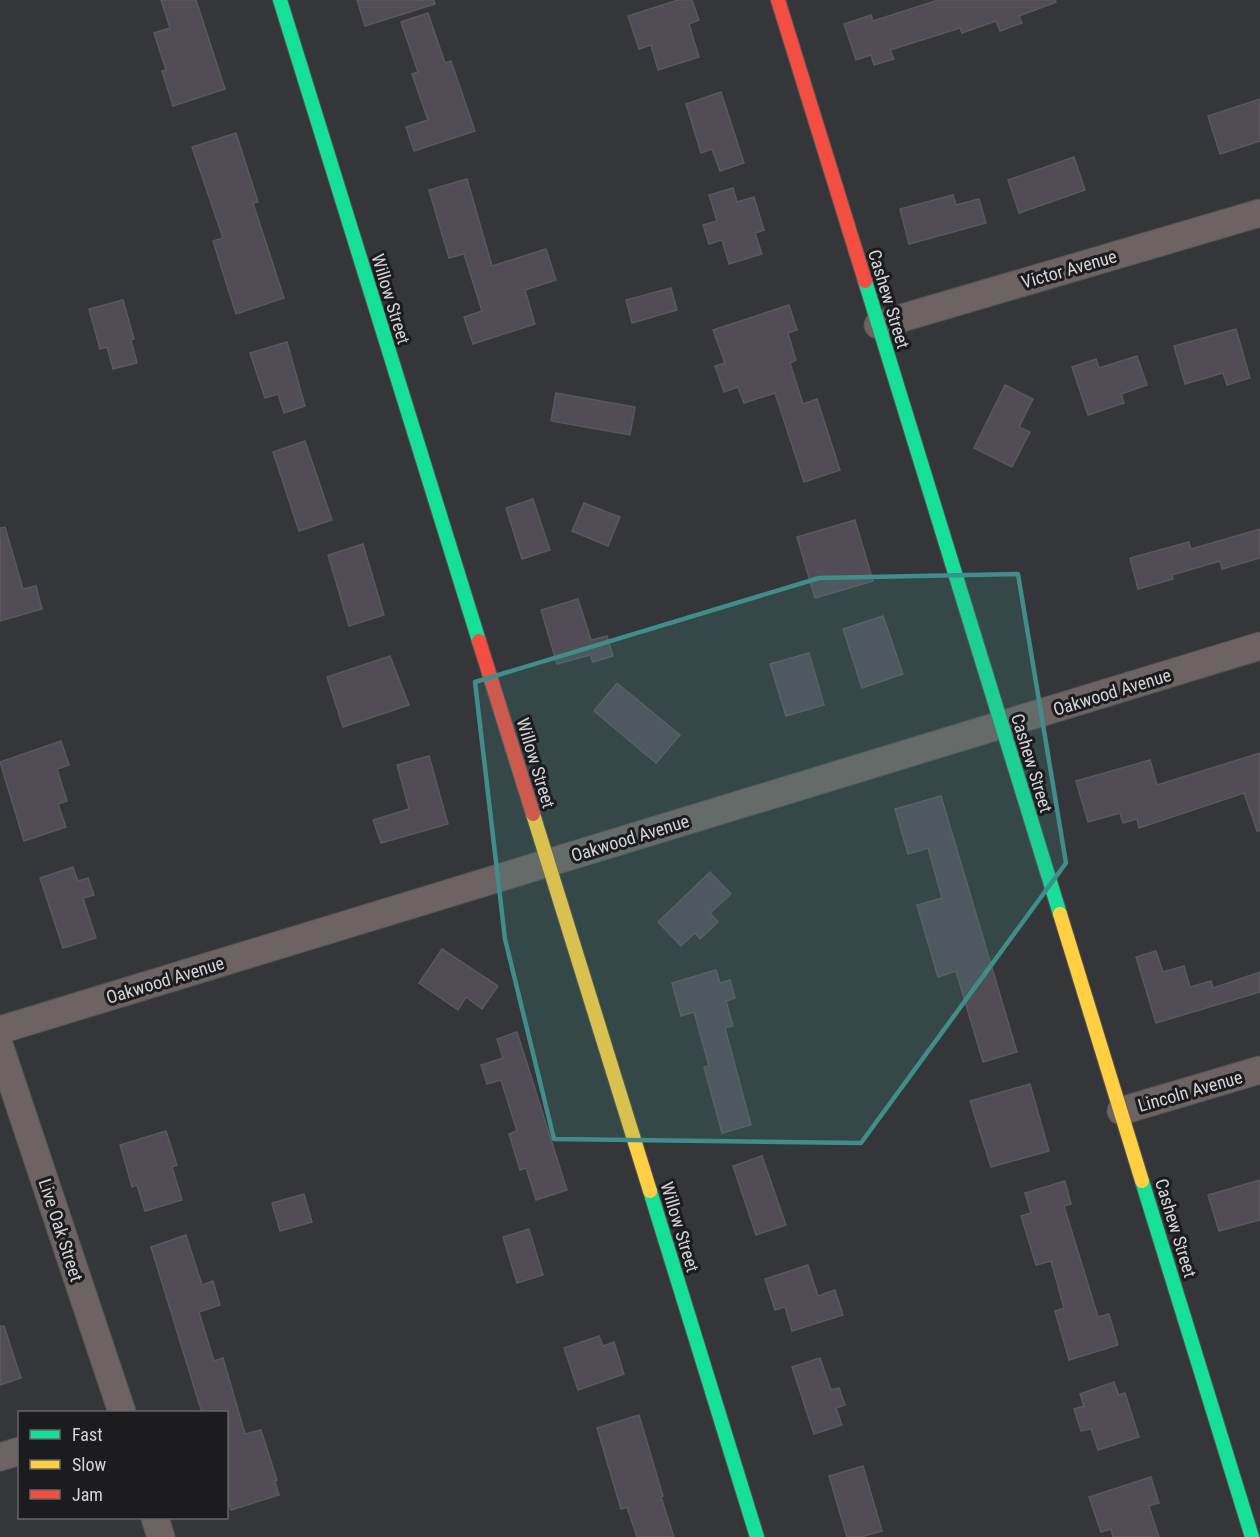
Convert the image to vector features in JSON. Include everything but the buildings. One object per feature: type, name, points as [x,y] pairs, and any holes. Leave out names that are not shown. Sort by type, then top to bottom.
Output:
[{"type":"street","name":"Willow Street","points":[[280,0],[757,1537]]},
{"type":"street","name":"Cashew Street","points":[[778,0],[1252,1537]]},
{"type":"street","name":"Victor Avenue","points":[[878,326],[1260,213]]},
{"type":"street","name":"Oakwood Avenue","points":[[0,1030],[1260,646]]},
{"type":"street","name":"Live Oak Street","points":[[0,1047],[121,1411]]},
{"type":"street","name":"Lincoln Avenue","points":[[1121,1111],[1260,1070]]},
{"type":"street","points":[[0,1457],[18,1452]]},
{"type":"street","points":[[154,1519],[160,1537]]},
{"type":"street","points":[[1252,1537],[1260,1534]]},
{"type":"highlighted area","points":[[1018,574],[1066,863],[861,1143],[554,1139],[505,939],[475,682],[819,578]]},
{"type":"traffic: fast","points":[[280,0],[479,641]]},
{"type":"traffic: fast","points":[[865,281],[1060,914]]},
{"type":"traffic: fast","points":[[1142,1181],[1252,1537]]},
{"type":"traffic: fast","points":[[650,1191],[757,1537]]},
{"type":"traffic: slow","points":[[533,814],[650,1191]]},
{"type":"traffic: slow","points":[[1060,914],[1142,1181]]},
{"type":"traffic: jam","points":[[778,0],[865,281]]},
{"type":"traffic: jam","points":[[479,641],[533,814]]}]
